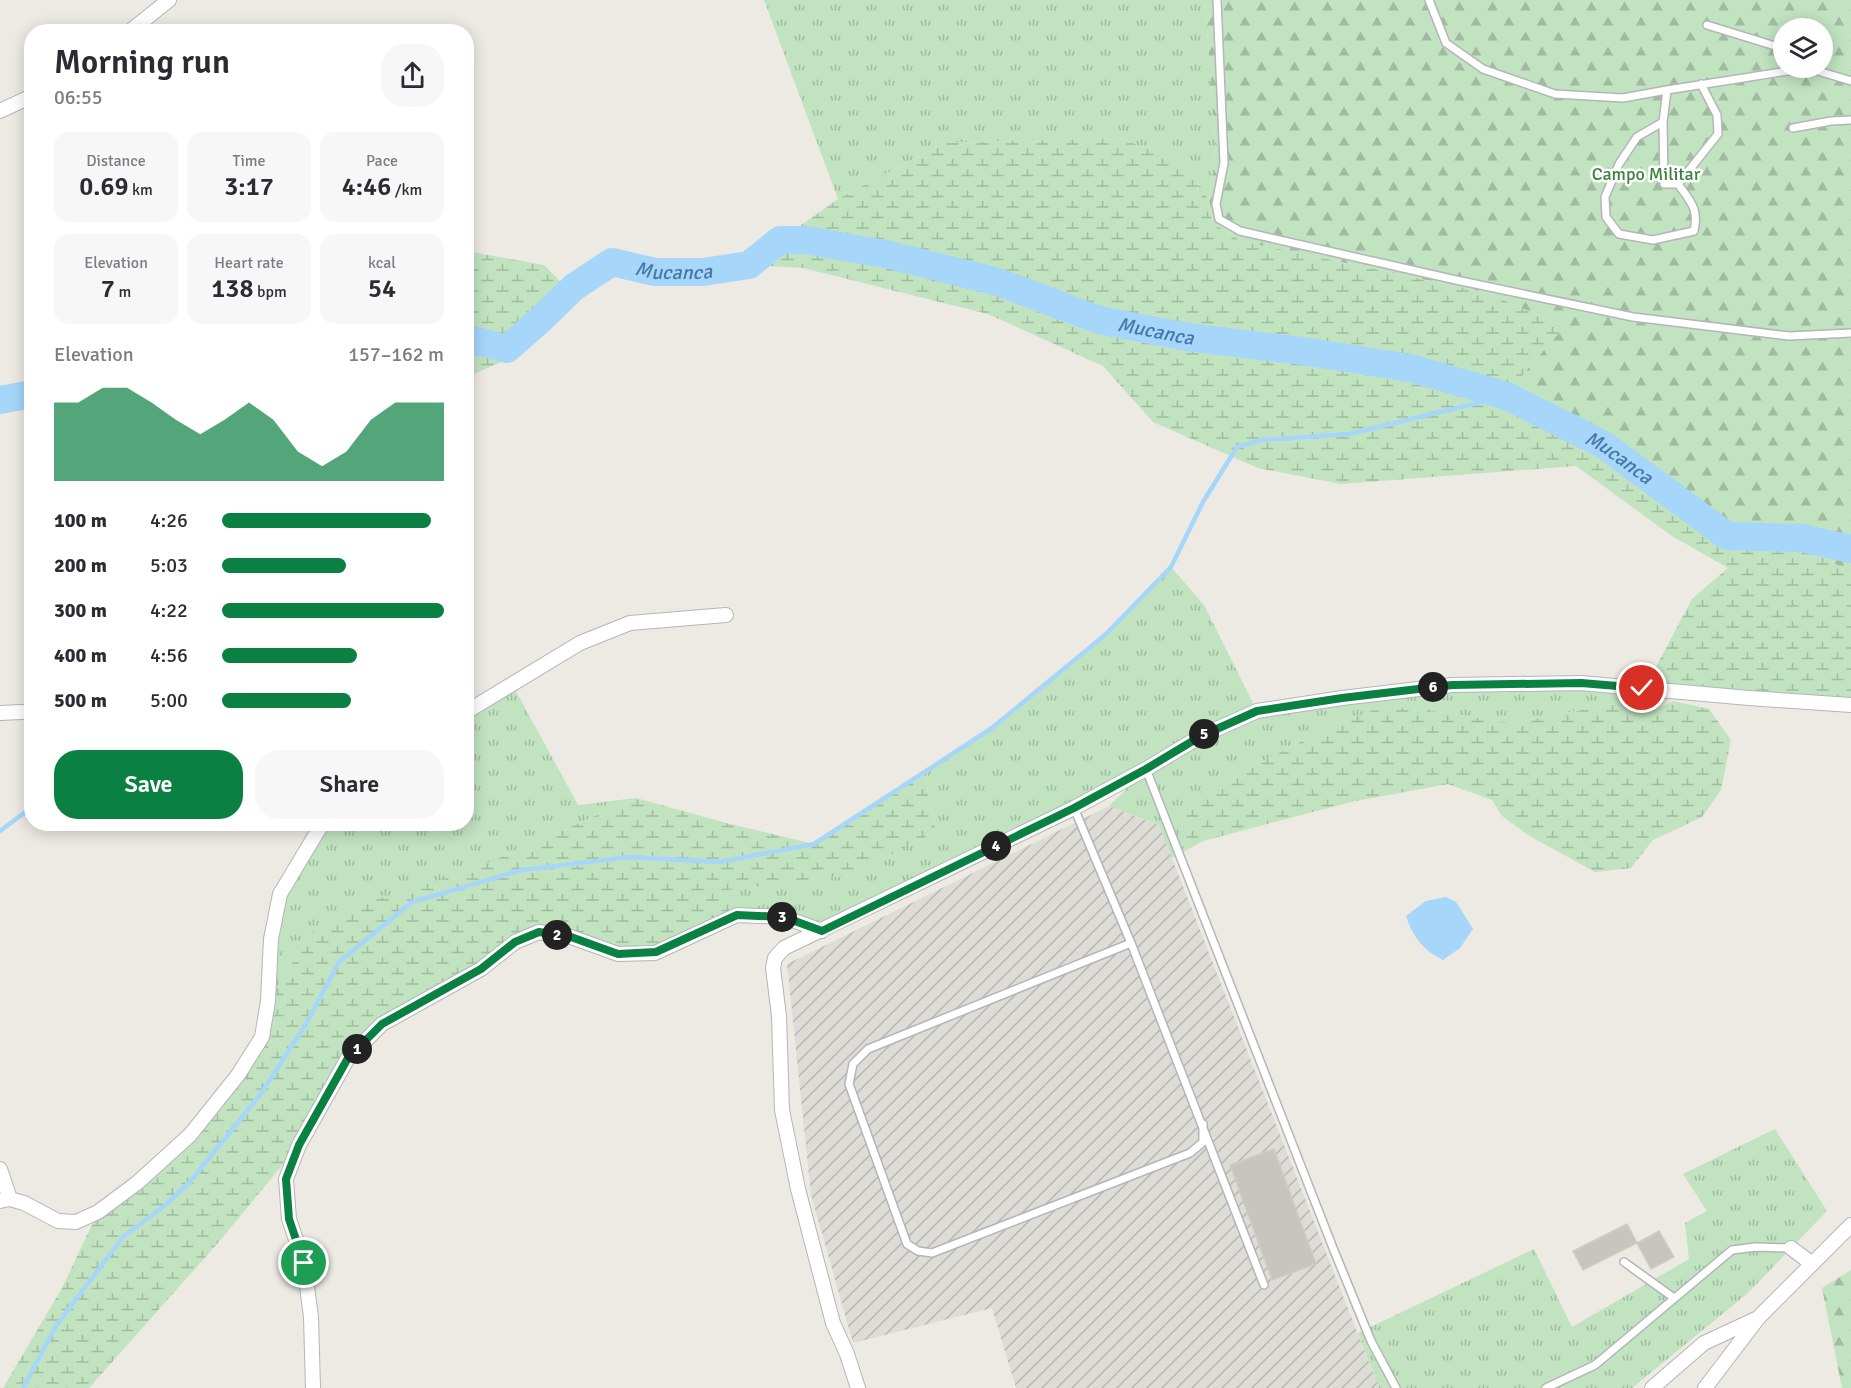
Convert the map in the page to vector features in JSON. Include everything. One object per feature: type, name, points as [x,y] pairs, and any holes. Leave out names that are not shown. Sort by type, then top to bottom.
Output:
[{"type":"street","points":[[139,24],[170,0]]},
{"type":"street","points":[[0,111],[24,100]]},
{"type":"street","points":[[474,707],[579,643],[630,623],[726,615]]},
{"type":"street","points":[[858,1388],[848,1354],[833,1323],[798,1189],[782,1110],[779,1016],[772,968],[775,958],[784,948],[1074,808],[1201,736],[1257,711],[1452,685],[1581,683],[1851,705]]},
{"type":"street","points":[[0,713],[22,712]]},
{"type":"street","points":[[0,1169],[5,1200],[24,1203],[58,1221],[76,1222],[98,1212],[137,1183],[190,1135],[238,1075],[262,1037],[268,1001],[271,939],[280,894],[318,831]]},
{"type":"street","points":[[313,1388],[311,1317],[304,1263],[289,1219],[286,1179],[299,1145],[348,1058],[382,1024],[481,969],[515,942],[539,932],[571,937],[618,954],[656,952],[737,915],[784,917],[822,931]]},
{"type":"street","points":[[1704,1388],[1760,1317],[1851,1225]]},
{"type":"street","points":[[1791,1248],[1811,1263]]},
{"type":"street","points":[[1652,1388],[1704,1343],[1760,1317]]},
{"type":"lane","points":[[1217,0],[1224,163],[1216,204],[1219,219],[1240,231],[1633,317],[1789,336],[1851,333]]},
{"type":"lane","points":[[1429,0],[1446,43],[1483,69],[1555,94],[1623,98],[1773,73]]},
{"type":"lane","points":[[1707,25],[1773,45]]},
{"type":"lane","points":[[1833,76],[1851,81]]},
{"type":"lane","points":[[1678,184],[1718,134],[1717,115],[1701,84]]},
{"type":"lane","points":[[1667,90],[1664,122],[1664,184],[1678,184]]},
{"type":"lane","points":[[1793,128],[1851,120]]},
{"type":"lane","points":[[1664,122],[1637,137],[1619,164],[1605,196],[1606,217],[1619,234],[1653,240],[1694,231],[1697,217],[1691,201],[1678,184]]},
{"type":"lane","points":[[1146,769],[1333,1248],[1371,1341],[1396,1388]]},
{"type":"lane","points":[[1074,808],[1131,943],[1264,1285]]},
{"type":"lane","points":[[1131,943],[867,1049],[853,1064],[849,1084],[907,1244],[918,1251],[932,1253],[1190,1153],[1203,1142],[1203,1124]]},
{"type":"lane","points":[[1546,1388],[1595,1365],[1732,1250],[1756,1247],[1791,1248]]},
{"type":"lane","points":[[1624,1262],[1674,1298]]},
{"type":"shaded area","points":[[1109,806],[1159,825],[1379,1388],[1016,1388],[992,1308],[853,1343],[811,1195],[787,964]]},
{"type":"green space","points":[[764,0],[1205,0],[1216,155],[1209,200],[1171,159],[1120,138],[944,143],[838,199]]},
{"type":"green space","name":"Campo Militar","points":[[1205,0],[1851,0],[1851,576],[1801,538],[1727,536],[1604,445],[1507,396],[1564,327],[1488,293],[1241,241],[1212,223],[1209,200],[1216,155]]},
{"type":"green space","points":[[1120,138],[1181,163],[1209,200],[1212,223],[1241,241],[1488,293],[1564,327],[1507,396],[1604,445],[1727,536],[1801,538],[1851,576],[1851,705],[1642,688],[1650,678],[1692,599],[1728,568],[1672,536],[1576,466],[1341,484],[1258,468],[1153,422],[1103,366],[988,314],[803,268],[749,265],[838,199],[944,143]]},
{"type":"green space","points":[[474,252],[544,265],[570,291],[501,362],[474,374]]},
{"type":"green space","points":[[1171,567],[1204,605],[1257,711],[1452,685],[1662,689],[1655,710],[1633,700],[1513,723],[1384,706],[1327,728],[1227,780],[1188,813],[1172,858],[1159,825],[1109,806],[1144,772],[822,931],[710,892],[850,875],[936,832],[924,771],[992,728],[1105,635]]},
{"type":"green space","points":[[512,684],[578,805],[636,798],[472,870],[360,906],[268,1001],[280,894],[318,831],[474,831],[474,708]]},
{"type":"green space","points":[[1633,700],[1655,710],[1673,701],[1709,709],[1731,740],[1721,790],[1702,817],[1653,840],[1631,868],[1595,872],[1528,835],[1502,816],[1492,800],[1448,784],[1351,802],[1203,841],[1172,858],[1188,812],[1227,780],[1327,728],[1384,706],[1513,723]]},
{"type":"green space","points":[[924,771],[936,832],[850,875],[712,892],[784,917],[737,915],[655,953],[618,954],[539,932],[382,1024],[348,1058],[299,1145],[217,1244],[89,1388],[3,1388],[62,1288],[98,1212],[190,1135],[262,1037],[268,1001],[312,932],[365,903],[472,870],[636,798],[814,844]]},
{"type":"green space","points":[[1775,1129],[1827,1211],[1748,1293],[1632,1388],[1379,1388],[1358,1333],[1534,1249],[1572,1327],[1689,1259],[1685,1223],[1707,1211],[1683,1174]]},
{"type":"green space","points":[[1851,1270],[1851,1388],[1842,1388],[1822,1288]]},
{"type":"water","points":[[1446,897],[1456,902],[1473,929],[1460,948],[1443,960],[1420,942],[1406,916],[1426,901]]},
{"type":"building","points":[[1274,1149],[1316,1264],[1272,1280],[1230,1165]]},
{"type":"building","points":[[1627,1224],[1637,1243],[1583,1270],[1573,1251]]},
{"type":"building","points":[[1659,1231],[1674,1257],[1651,1269],[1637,1243]]},
{"type":"waterway","name":"Mucanca","points":[[474,340],[507,349],[574,287],[612,262],[655,272],[703,272],[749,265],[780,240],[805,240],[885,254],[998,282],[1099,320],[1187,337],[1302,351],[1410,368],[1507,396],[1604,445],[1727,536],[1801,538],[1851,549]]},
{"type":"waterway","name":"Mucanca","points":[[0,400],[24,396]]},
{"type":"waterway","points":[[23,1388],[56,1326],[123,1237],[164,1206],[189,1183],[260,1095],[306,1024],[339,962],[412,902],[522,870],[629,857],[720,862],[814,844],[992,728],[1105,635],[1171,567],[1203,502],[1237,447],[1261,440],[1349,434],[1507,396]]},
{"type":"waterway","points":[[0,831],[24,813]]},
{"type":"route","points":[[304,1263],[289,1219],[286,1179],[299,1145],[348,1058],[382,1024],[481,969],[515,942],[539,932],[571,937],[618,954],[656,952],[737,915],[784,917],[822,931],[1074,808],[1201,736],[1257,711],[1452,685],[1581,683],[1642,688]]}]
